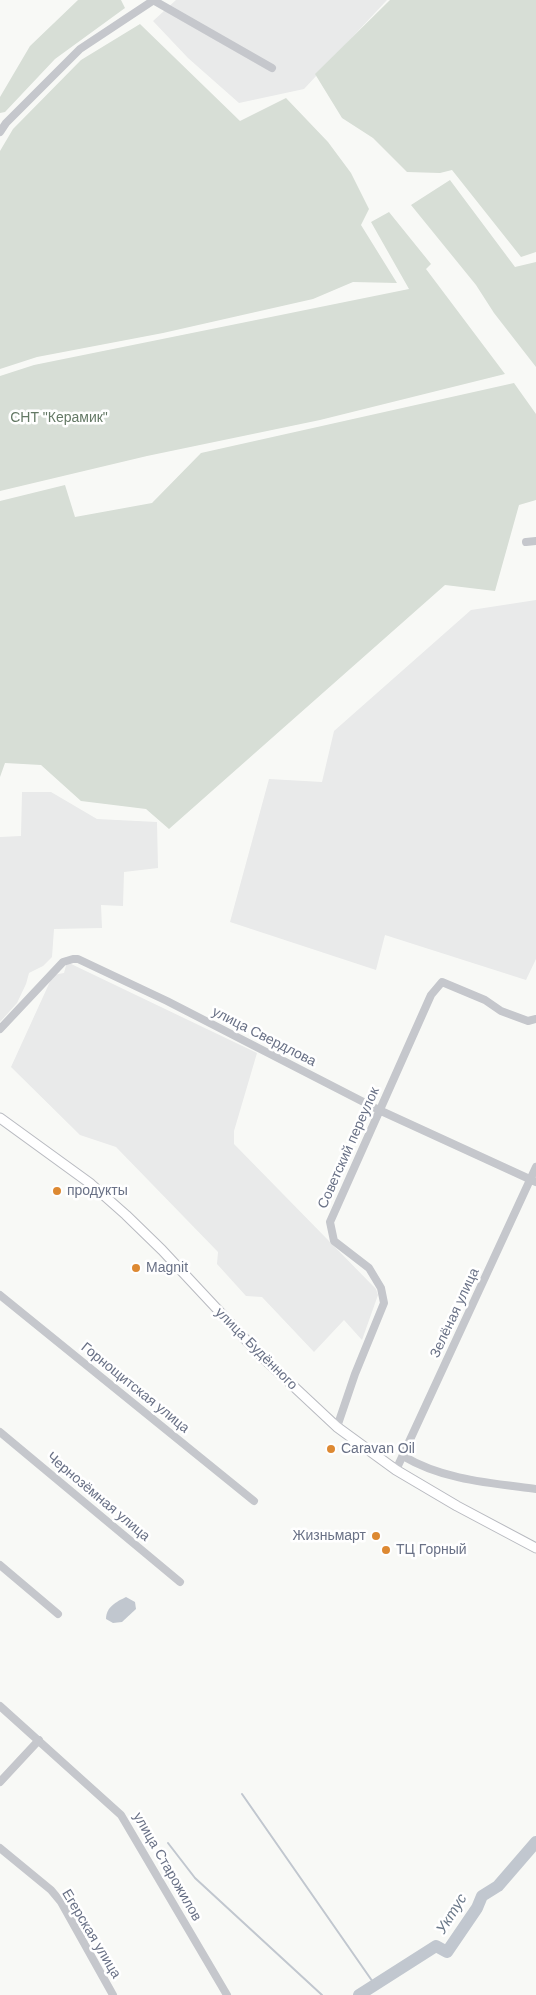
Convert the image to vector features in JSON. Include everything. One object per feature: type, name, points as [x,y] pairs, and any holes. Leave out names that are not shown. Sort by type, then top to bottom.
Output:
[{"type":"main road","name":"улица Будённого","points":[[0,1118],[91,1184],[126,1215],[162,1250],[260,1355],[337,1427],[396,1470],[457,1506],[536,1548]]},
{"type":"street","points":[[0,132],[6,123],[80,49],[154,0],[272,68]]},
{"type":"street","points":[[526,542],[536,541]]},
{"type":"street","name":"улица Свердлова","points":[[0,1029],[63,962],[78,959],[168,1001],[379,1110],[533,1181]]},
{"type":"street","name":"Советский переулок","points":[[337,1427],[355,1374],[384,1303],[380,1288],[369,1268],[334,1240],[330,1222],[431,995],[442,982],[485,1000],[501,1011],[528,1021],[536,1019]]},
{"type":"street","name":"Зелёная улица","points":[[396,1470],[533,1181],[536,1167]]},
{"type":"street","name":"Горнощитская улица","points":[[0,1295],[254,1501]]},
{"type":"street","name":"Чернозёмная улица","points":[[0,1432],[180,1582]]},
{"type":"street","points":[[403,1456],[418,1465],[454,1478],[536,1489]]},
{"type":"street","points":[[0,1565],[58,1614]]},
{"type":"street","name":"улица Старожилов","points":[[0,1706],[121,1815],[227,1995]]},
{"type":"street","points":[[0,1782],[38,1740]]},
{"type":"street","name":"Егерская улица","points":[[0,1848],[51,1890],[61,1902],[113,1995]]},
{"type":"shaded area","points":[[176,0],[387,0],[304,89],[239,103],[188,58],[153,21]]},
{"type":"shaded area","points":[[536,600],[536,959],[526,980],[385,935],[376,970],[230,922],[269,779],[322,782],[334,731],[471,610]]},
{"type":"shaded area","points":[[22,792],[51,792],[97,819],[157,822],[158,868],[124,872],[123,906],[101,905],[102,928],[54,929],[52,957],[43,966],[29,973],[17,1003],[0,1022],[0,837],[21,836]]},
{"type":"shaded area","points":[[67,962],[257,1053],[234,1131],[234,1144],[376,1289],[378,1295],[362,1340],[344,1320],[314,1352],[262,1297],[246,1296],[217,1264],[218,1252],[116,1147],[80,1135],[11,1067],[53,975],[64,973]]},
{"type":"shaded area","points":[[126,1597],[135,1602],[136,1609],[122,1622],[113,1623],[106,1619],[110,1608]]},
{"type":"green space","points":[[78,0],[121,0],[125,8],[55,59],[5,112],[0,113],[0,97],[30,46]]},
{"type":"green space","points":[[390,0],[536,0],[536,252],[521,257],[452,170],[440,173],[407,172],[373,138],[342,118],[315,74]]},
{"type":"green space","points":[[140,24],[240,121],[286,98],[328,142],[351,173],[369,209],[361,225],[397,283],[353,282],[313,299],[163,333],[37,357],[0,369],[0,151],[13,129],[81,60]]},
{"type":"green space","points":[[450,180],[515,267],[536,262],[536,367],[494,313],[476,285],[411,205]]},
{"type":"green space","name":"СНТ \"Керамик\"","points":[[389,212],[431,264],[426,269],[505,374],[320,420],[147,456],[0,491],[0,376],[34,365],[409,289],[371,222]]},
{"type":"green space","points":[[514,383],[536,414],[536,500],[519,505],[495,591],[445,585],[169,829],[146,809],[81,801],[41,765],[5,763],[0,777],[0,501],[65,485],[75,517],[152,503],[201,453]]},
{"type":"waterway","points":[[242,1794],[375,1985]]},
{"type":"waterway","name":"Уктус","points":[[359,1995],[436,1946],[447,1952],[477,1908],[482,1896],[498,1886],[536,1842]]},
{"type":"waterway","points":[[168,1843],[195,1878],[322,1995]]},
{"type":"place","name":"продукты","points":[[57,1191]]},
{"type":"place","name":"Magnit","points":[[136,1268]]},
{"type":"place","name":"Caravan Oil","points":[[331,1449]]},
{"type":"place","name":"Жизньмарт","points":[[376,1536]]},
{"type":"place","name":"ТЦ Горный","points":[[386,1550]]}]
